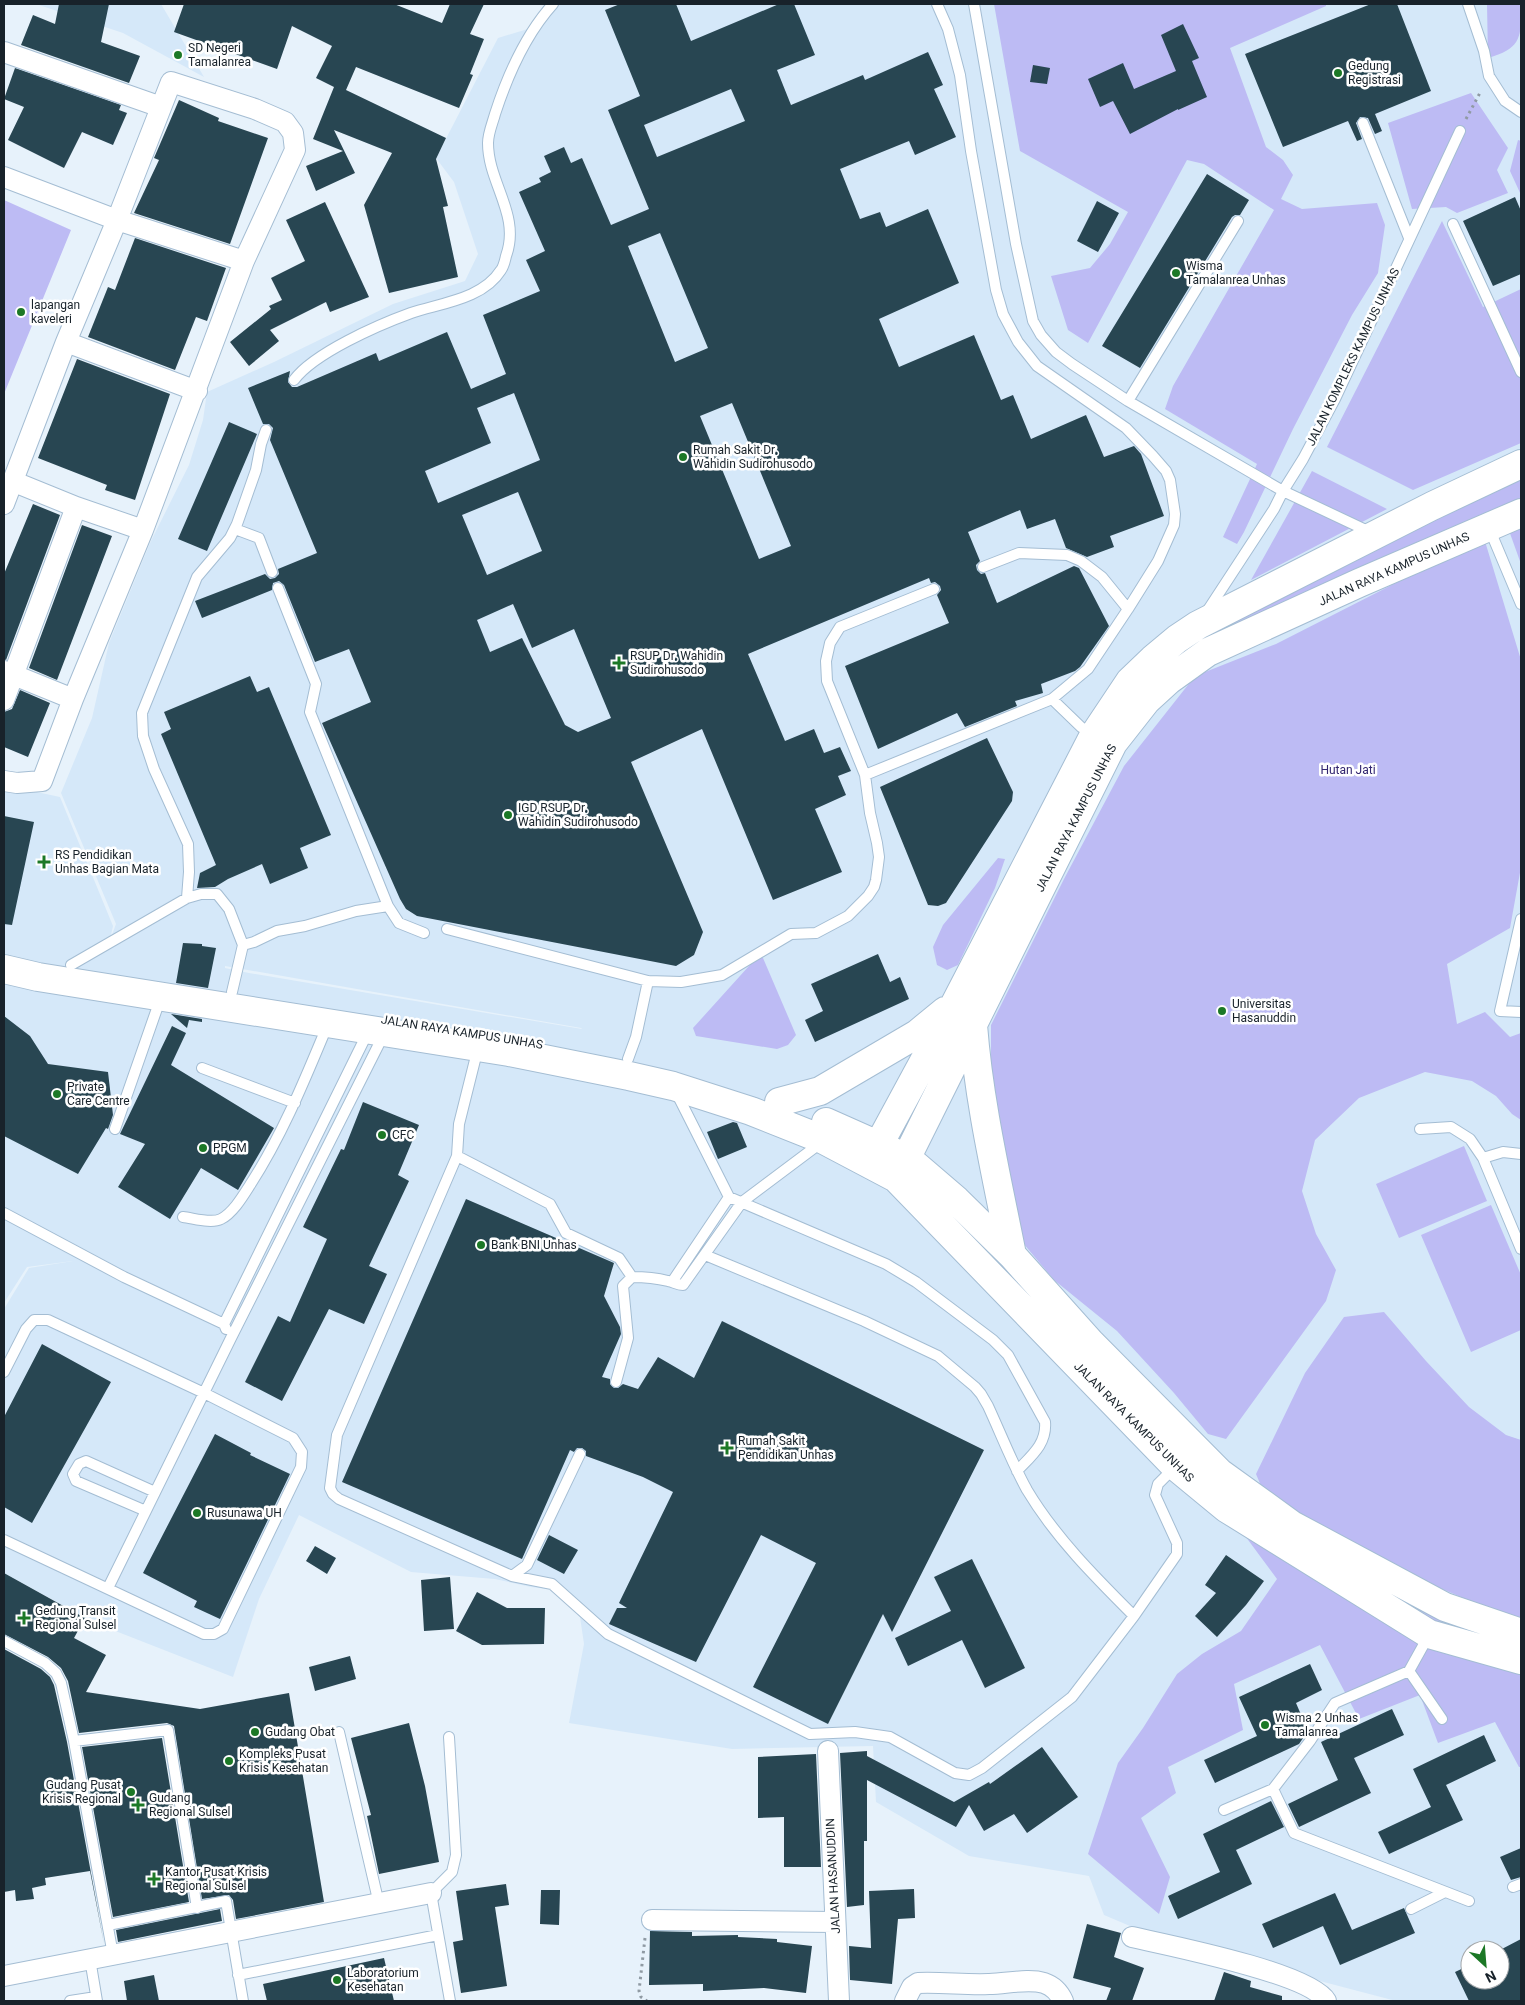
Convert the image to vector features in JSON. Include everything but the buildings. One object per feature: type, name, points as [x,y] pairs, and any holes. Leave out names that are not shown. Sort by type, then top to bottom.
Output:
[{"type":"street","points":[[4,52],[161,107]]},
{"type":"street","points":[[4,504],[66,342],[117,220],[171,82],[255,109],[285,122],[293,133],[295,150],[244,261],[197,391],[143,530],[73,698],[42,781],[17,783],[4,781]]},
{"type":"street","points":[[4,177],[117,220],[244,261]]},
{"type":"street","points":[[66,342],[197,391]]},
{"type":"street","name":"JALAN RAYA KAMPUS UNHAS","points":[[873,1154],[956,1002],[1094,734],[1130,681],[1177,638],[1198,625],[1521,464]]},
{"type":"street","points":[[12,482],[143,530]]},
{"type":"street","points":[[4,700],[9,672],[76,507]]},
{"type":"street","name":"JALAN RAYA KAMPUS UNHAS","points":[[901,1168],[1113,743],[1146,701],[1169,680],[1208,652],[1521,513]]},
{"type":"street","points":[[9,672],[73,698]]},
{"type":"street","name":"JALAN RAYA KAMPUS UNHAS","points":[[4,950],[41,968],[162,996],[330,1017],[378,1025],[479,1047],[636,1066],[673,1086],[769,1117],[824,1140],[873,1154]]},
{"type":"street","name":"JALAN RAYA KAMPUS UNHAS","points":[[4,969],[71,965],[232,992],[330,1017]]},
{"type":"street","points":[[779,1102],[820,1090],[846,1076],[917,1034],[956,1002]]},
{"type":"street","points":[[973,1024],[976,1067],[983,1110],[1012,1255]]},
{"type":"street","name":"JALAN RAYA KAMPUS UNHAS","points":[[378,1025],[447,1028],[636,1066],[779,1102],[956,1200],[1012,1255],[1090,1342],[1177,1467],[1220,1473],[1292,1525],[1444,1607],[1521,1633]]},
{"type":"street","name":"JALAN RAYA KAMPUS UNHAS","points":[[901,1168],[1177,1467],[1226,1508],[1429,1634],[1521,1660]]},
{"type":"street","name":"JALAN HASANUDDIN","points":[[828,1751],[839,2001]]},
{"type":"street","points":[[4,1976],[431,1893]]},
{"type":"street","points":[[652,1920],[835,1922]]},
{"type":"street","points":[[1132,1937],[1212,1954],[1252,1966],[1309,1986],[1324,1997],[1326,2001]]},
{"type":"street","points":[[905,2001],[912,1987],[918,1983],[990,1984],[1031,1982],[1043,1982],[1052,1987],[1063,2001]]},
{"type":"lane","points":[[294,380],[307,365],[363,332],[411,313],[467,296],[490,282],[502,270],[511,237],[510,220],[492,165],[488,143],[505,83],[534,29],[553,4]]},
{"type":"lane","points":[[865,775],[1052,699],[1088,669],[1158,561],[1174,525],[1175,514],[1170,480],[1160,463],[1140,440],[1126,428],[1037,366],[1018,342],[1003,314],[996,290],[971,151],[960,75],[948,29],[936,4]]},
{"type":"lane","points":[[974,4],[1016,244],[1033,321],[1041,335],[1056,352],[1128,401],[1283,491],[1376,535]]},
{"type":"lane","points":[[1468,4],[1484,51],[1489,76],[1505,101],[1521,112]]},
{"type":"lane","points":[[1363,123],[1410,238]]},
{"type":"lane","name":"JALAN KOMPLEKS KAMPUS UNHAS","points":[[1198,625],[1274,509],[1335,399],[1460,131]]},
{"type":"lane","points":[[1128,401],[1238,221]]},
{"type":"lane","points":[[1453,224],[1521,372]]},
{"type":"lane","points":[[187,898],[189,872],[188,844],[151,761],[143,736],[142,713],[197,577],[230,538],[234,529],[256,470],[266,430]]},
{"type":"lane","points":[[1489,527],[1521,604]]},
{"type":"lane","points":[[234,529],[259,538],[272,572]]},
{"type":"lane","points":[[983,568],[1019,554],[1067,554],[1081,561],[1102,577],[1128,609]]},
{"type":"lane","points":[[278,588],[316,684],[310,712],[388,906],[399,923],[424,934]]},
{"type":"lane","points":[[447,928],[648,981],[681,982],[722,975],[791,934],[816,933],[848,916],[861,904],[874,887],[879,856],[870,813],[865,775],[826,681],[826,661],[830,643],[840,627],[934,589]]},
{"type":"lane","points":[[1052,699],[1081,727],[1094,734]]},
{"type":"lane","points":[[71,965],[187,898],[201,894],[216,894],[229,910],[243,945],[232,992]]},
{"type":"lane","points":[[243,945],[254,942],[276,931],[306,926],[356,911],[388,906]]},
{"type":"lane","points":[[1521,919],[1500,1011],[1521,1010]]},
{"type":"lane","points":[[636,1066],[636,1037],[648,981]]},
{"type":"lane","points":[[115,1129],[162,996]]},
{"type":"lane","points":[[183,1217],[217,1221],[225,1216],[239,1200],[261,1168],[295,1103],[330,1017]]},
{"type":"lane","points":[[224,1324],[378,1025]]},
{"type":"lane","points":[[108,1588],[231,1338],[378,1025]]},
{"type":"lane","points":[[479,1047],[459,1124],[457,1156],[337,1435],[330,1488],[333,1494],[339,1498],[512,1576],[552,1584],[608,1634],[810,1734],[855,1732],[890,1737],[955,1773],[968,1775],[982,1768],[1072,1697],[1134,1616],[1177,1554],[1177,1543],[1155,1495],[1177,1467]]},
{"type":"lane","points":[[202,1068],[295,1103]]},
{"type":"lane","points":[[673,1086],[729,1197],[886,1264],[916,1282],[999,1345],[1013,1360],[1045,1422],[1046,1431],[1041,1445],[1017,1471]]},
{"type":"lane","points":[[1420,1129],[1451,1127],[1470,1139],[1483,1158],[1521,1249]]},
{"type":"lane","points":[[616,1382],[628,1338],[623,1286],[632,1277],[648,1277],[678,1285],[683,1284],[742,1202],[824,1140]]},
{"type":"lane","points":[[1483,1158],[1503,1152],[1521,1154]]},
{"type":"lane","points":[[457,1156],[550,1204],[566,1233],[619,1258],[632,1277]]},
{"type":"lane","points":[[672,1282],[729,1197]]},
{"type":"lane","points":[[4,1213],[124,1278],[224,1324],[231,1338]]},
{"type":"lane","points":[[705,1255],[864,1321],[938,1356],[981,1394],[1017,1471],[1033,1499],[1061,1538],[1100,1582],[1134,1616]]},
{"type":"lane","points":[[4,1372],[26,1329],[34,1320],[48,1320],[204,1393],[293,1438],[302,1452],[301,1467],[222,1629],[214,1634],[204,1634],[4,1540]]},
{"type":"lane","points":[[512,1576],[527,1565],[580,1454]]},
{"type":"lane","points":[[146,1511],[76,1481],[73,1474],[79,1464],[86,1461],[155,1492]]},
{"type":"lane","points":[[1224,1810],[1273,1789],[1310,1741],[1335,1703],[1409,1671],[1429,1634]]},
{"type":"lane","points":[[4,1641],[45,1662],[56,1673],[63,1690],[113,1955]]},
{"type":"lane","points":[[1409,1671],[1442,1719]]},
{"type":"lane","points":[[74,1741],[168,1730],[196,1908]]},
{"type":"lane","points":[[339,1732],[380,1904]]},
{"type":"lane","points":[[449,1737],[456,1856],[452,1872],[431,1893],[450,2001]]},
{"type":"lane","points":[[1273,1789],[1294,1833],[1469,1901]]},
{"type":"lane","points":[[1410,1909],[1445,1892]]},
{"type":"lane","points":[[108,1925],[226,1901],[244,2001]]},
{"type":"lane","points":[[238,1975],[438,1935]]},
{"type":"lane","points":[[70,2001],[96,1999],[90,1959]]},
{"type":"path","points":[[1460,131],[1489,76]]},
{"type":"path","points":[[647,2001],[641,1997],[639,1989],[646,1926],[652,1920]]},
{"type":"shaded area","name":"SD Negeri Tamalanrea","points":[[36,4],[161,4],[204,77],[123,33]]},
{"type":"shaded area","name":"Universitas Hasanuddin","points":[[545,4],[1521,4],[1521,2001],[1396,2001],[1297,1975],[1130,1926],[1104,1915],[1089,1876],[969,1856],[876,1802],[873,1746],[732,1749],[569,1723],[584,1644],[580,1617],[556,1590],[495,1579],[411,1572],[299,1515],[259,1599],[233,1677],[95,1623],[4,1573],[4,1309],[29,1268],[73,1261],[27,1267],[4,1303],[4,785],[60,797],[113,926],[110,940],[116,924],[61,793],[92,718],[109,643],[150,543],[189,465],[203,420],[207,392],[274,362],[393,304],[465,281],[478,254],[454,182],[436,158],[498,38],[531,28]],"holes":[[[225,966],[581,1028],[249,973],[225,968]]]},
{"type":"green space","points":[[994,4],[1326,4],[1326,6],[1230,48],[1266,147],[1283,160],[1293,175],[1281,199],[1302,209],[1377,203],[1385,225],[1378,273],[1352,315],[1293,429],[1237,544],[1223,537],[1257,464],[1165,409],[1173,386],[1274,210],[1204,164],[1187,160],[1088,343],[1068,330],[1051,276],[1090,268],[1110,244],[1128,212],[1020,151]]},
{"type":"green space","points":[[1487,4],[1521,4],[1521,25],[1518,39],[1508,50],[1488,58]]},
{"type":"green space","points":[[1471,93],[1508,148],[1497,170],[1508,193],[1457,213],[1446,207],[1412,209],[1388,123]]},
{"type":"green space","points":[[1518,140],[1521,141],[1521,195],[1510,171]]},
{"type":"green space","name":"lapangan kaveleri","points":[[4,200],[71,230],[4,394]]},
{"type":"green space","points":[[1442,221],[1483,307],[1521,289],[1521,443],[1413,490],[1327,447]]},
{"type":"green space","points":[[1312,471],[1387,509],[1251,580]]},
{"type":"green space","points":[[1521,471],[1521,504],[1162,680],[1177,649]]},
{"type":"green space","points":[[1521,519],[1521,564],[1507,525]]},
{"type":"green space","name":"Hutan Jati","points":[[1484,538],[1521,660],[1521,867],[1510,928],[1447,964],[1457,1024],[1485,1012],[1510,1037],[1521,1033],[1521,1120],[1512,1114],[1496,1096],[1472,1081],[1425,1072],[1359,1098],[1315,1140],[1302,1191],[1316,1234],[1336,1270],[1326,1301],[1226,1439],[1208,1434],[1174,1393],[1117,1331],[1054,1280],[1018,1237],[991,1103],[991,1025],[1064,879],[1124,766],[1195,676],[1276,644]]},
{"type":"green space","points":[[998,858],[1005,859],[995,888],[958,965],[947,970],[937,965],[933,947],[943,925]]},
{"type":"green space","points":[[758,956],[763,958],[796,1035],[788,1045],[777,1049],[696,1036],[693,1028]]},
{"type":"green space","points":[[1464,1146],[1487,1201],[1399,1238],[1376,1184]]},
{"type":"green space","points":[[1491,1205],[1521,1275],[1521,1330],[1471,1352],[1421,1235]]},
{"type":"green space","points":[[1384,1312],[1469,1407],[1506,1435],[1521,1440],[1521,1623],[1366,1556],[1264,1493],[1256,1474],[1305,1373],[1344,1317]]},
{"type":"green space","points":[[1240,1529],[1521,1643],[1521,1767],[1519,1767],[1495,1722],[1438,1743],[1420,1695],[1359,1719],[1320,1645],[1234,1684],[1243,1730],[1168,1767],[1176,1793],[1141,1818],[1170,1877],[1159,1914],[1088,1854],[1118,1763],[1177,1674],[1202,1654],[1241,1631],[1277,1579]]},
{"type":"place","name":"SD Negeri Tamalanrea","points":[[178,55]]},
{"type":"place","name":"Gedung Registrasi","points":[[1338,73]]},
{"type":"place","name":"Wisma Tamalanrea Unhas","points":[[1176,273]]},
{"type":"place","name":"lapangan kaveleri","points":[[21,312]]},
{"type":"place","name":"Rumah Sakit Dr. Wahidin Sudirohusodo","points":[[683,457]]},
{"type":"place","name":"RSUP Dr. Wahidin Sudirohusodo","points":[[619,663]]},
{"type":"place","name":"IGD RSUP Dr. Wahidin Sudirohusodo","points":[[508,815]]},
{"type":"place","name":"RS Pendidikan Unhas Bagian Mata","points":[[44,862]]},
{"type":"place","name":"Universitas Hasanuddin","points":[[1222,1011]]},
{"type":"place","name":"Private Care Centre","points":[[57,1094]]},
{"type":"place","name":"CFC","points":[[382,1135]]},
{"type":"place","name":"PPGM","points":[[203,1148]]},
{"type":"place","name":"Bank BNI Unhas","points":[[481,1245]]},
{"type":"place","name":"Rumah Sakit Pendidikan Unhas","points":[[727,1448]]},
{"type":"place","name":"Rusunawa UH","points":[[197,1513]]},
{"type":"place","name":"Gedung Transit Regional Sulsel","points":[[24,1618]]},
{"type":"place","name":"Wisma 2 Unhas Tamalanrea","points":[[1265,1725]]},
{"type":"place","name":"Gudang Obat","points":[[255,1732]]},
{"type":"place","name":"Kompleks Pusat Krisis Kesehatan","points":[[229,1761]]},
{"type":"place","name":"Gudang Pusat Krisis Regional","points":[[131,1792]]},
{"type":"place","name":"Gudang Regional Sulsel","points":[[138,1805]]},
{"type":"place","name":"Kantor Pusat Krisis Regional Sulsel","points":[[154,1879]]},
{"type":"place","name":"Laboratorium Kesehatan","points":[[337,1980]]}]
